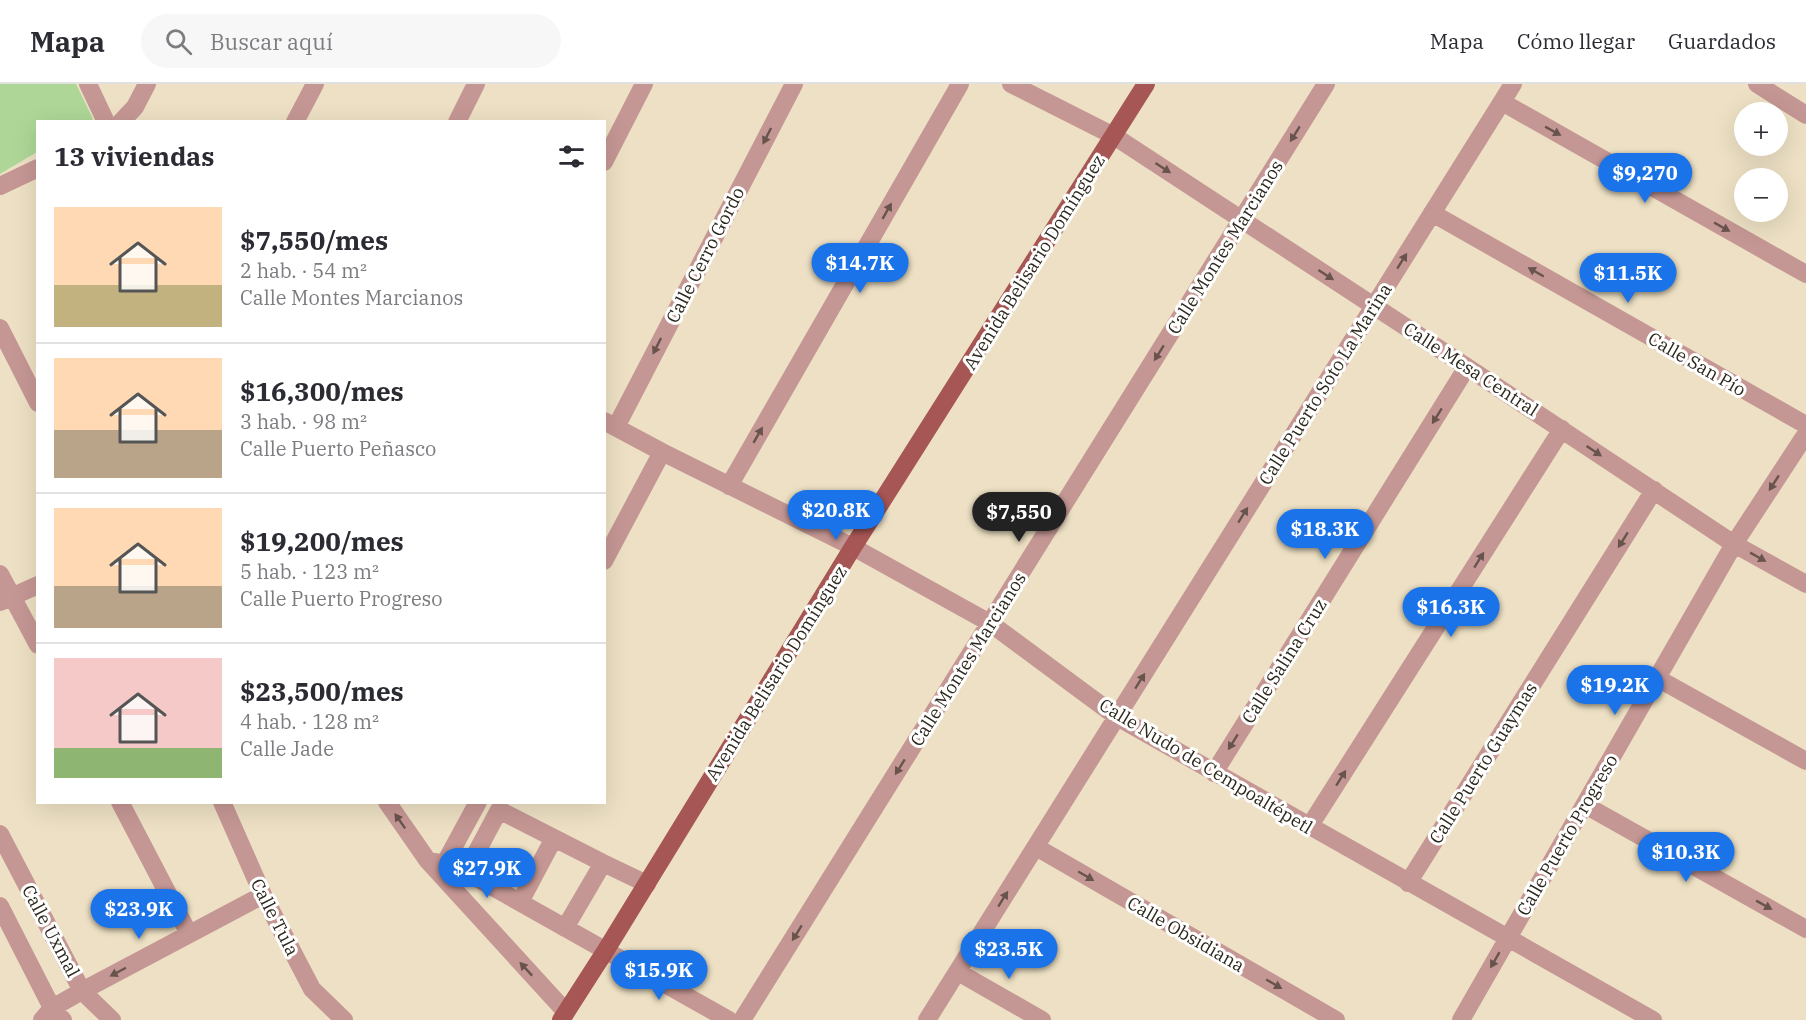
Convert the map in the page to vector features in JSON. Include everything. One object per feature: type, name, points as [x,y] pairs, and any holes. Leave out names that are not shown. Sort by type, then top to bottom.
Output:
[{"type":"main road","name":"Avenida Belisario Domínguez","points":[[564,1016],[854,547],[1146,84]]},
{"type":"street","points":[[88,84],[105,120]]},
{"type":"street","points":[[123,120],[135,107],[147,84]]},
{"type":"street","points":[[297,120],[315,84]]},
{"type":"street","points":[[458,120],[476,84]]},
{"type":"street","points":[[606,158],[644,84]]},
{"type":"street","name":"Calle Cerro Gordo","points":[[610,424],[794,84]]},
{"type":"street","points":[[729,486],[960,84]]},
{"type":"street","name":"Calle Mesa Central","points":[[1011,84],[1114,136],[1734,544],[1806,584]]},
{"type":"street","name":"Calle Montes Marcianos","points":[[742,1020],[1326,84]]},
{"type":"street","name":"Calle Puerto Soto La Marina","points":[[927,1020],[1513,84]]},
{"type":"street","points":[[1757,84],[1806,115]]},
{"type":"street","points":[[1502,102],[1806,274]]},
{"type":"street","points":[[0,186],[36,169]]},
{"type":"street","name":"Calle San Pío","points":[[1432,213],[1806,425]]},
{"type":"street","points":[[0,328],[36,399]]},
{"type":"street","name":"Calle Salina Cruz","points":[[1214,773],[1467,367]]},
{"type":"street","name":"Calle Nudo de Cempoaltépetl","points":[[610,424],[854,547],[990,622],[1117,717],[1653,1020]]},
{"type":"street","points":[[1309,827],[1562,429]]},
{"type":"street","name":"Calle Puerto Progreso","points":[[1461,1020],[1734,544],[1806,435]]},
{"type":"street","points":[[606,557],[662,452]]},
{"type":"street","name":"Calle Puerto Guaymas","points":[[1408,883],[1654,490]]},
{"type":"street","points":[[0,574],[6,599],[36,642]]},
{"type":"street","points":[[6,599],[36,586]]},
{"type":"street","points":[[1658,678],[1806,761]]},
{"type":"street","points":[[121,804],[189,934]]},
{"type":"street","name":"Calle Tula","points":[[223,804],[263,895],[312,989],[344,1020]]},
{"type":"street","points":[[389,804],[437,866],[564,1016]]},
{"type":"street","points":[[437,866],[477,804]]},
{"type":"street","points":[[1584,805],[1806,929]]},
{"type":"street","points":[[466,872],[499,810],[647,884]]},
{"type":"street","name":"Calle Uxmal","points":[[0,834],[82,991],[112,1020]]},
{"type":"street","points":[[520,902],[554,838]]},
{"type":"street","name":"Calle Obsidiana","points":[[1036,847],[1336,1020]]},
{"type":"street","points":[[565,928],[603,863]]},
{"type":"street","points":[[437,866],[466,872],[729,1020]]},
{"type":"street","points":[[52,1016],[82,991],[263,895]]},
{"type":"street","name":"Calle Uxmal","points":[[0,906],[52,1016]]},
{"type":"street","points":[[958,972],[1042,1020]]},
{"type":"green space","points":[[0,84],[76,84],[93,119],[36,120],[36,153],[0,174]]}]
